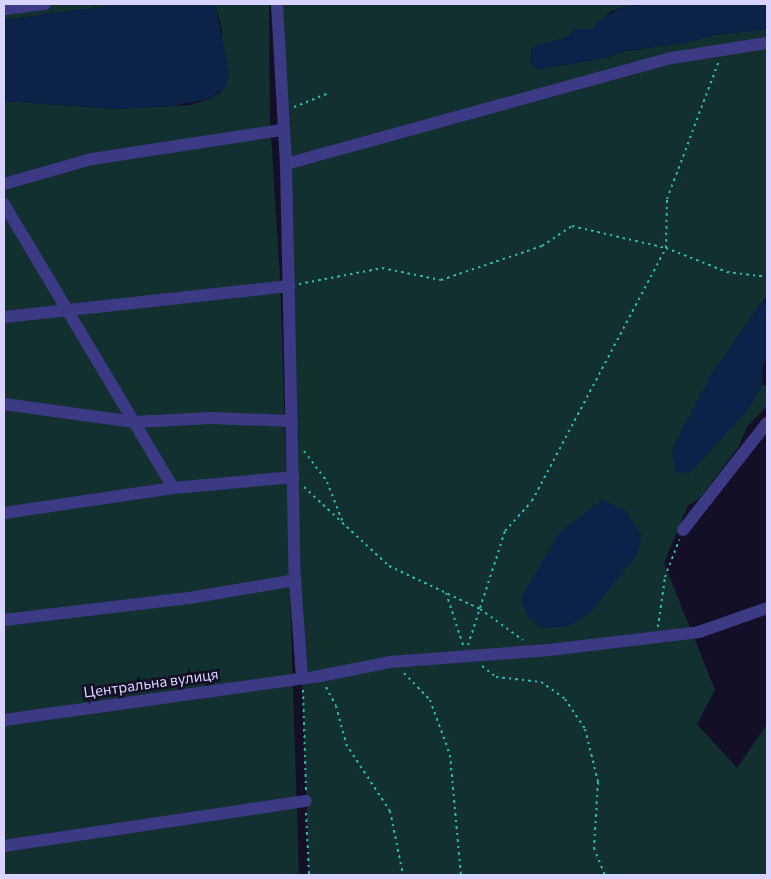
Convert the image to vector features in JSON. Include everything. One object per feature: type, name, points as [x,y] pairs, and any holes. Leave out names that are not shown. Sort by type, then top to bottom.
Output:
[{"type":"street","points":[[4,9],[45,4]]},
{"type":"street","points":[[277,4],[280,112],[286,164],[296,580],[302,678]]},
{"type":"street","points":[[286,164],[662,60],[767,43]]},
{"type":"street","points":[[4,184],[92,159],[282,130]]},
{"type":"street","points":[[4,204],[173,488]]},
{"type":"street","points":[[4,317],[289,286]]},
{"type":"street","points":[[4,404],[134,422],[211,418],[292,421]]},
{"type":"street","points":[[682,530],[767,423]]},
{"type":"street","points":[[4,512],[173,488],[294,477]]},
{"type":"street","points":[[4,620],[189,598],[296,580]]},
{"type":"street","name":"Центральна вулиця","points":[[4,720],[320,676],[390,662],[465,654],[549,650],[656,639],[700,632],[767,608]]},
{"type":"street","points":[[4,846],[306,801]]},
{"type":"path","points":[[465,654],[506,530],[532,501],[666,248],[667,200],[724,50]]},
{"type":"path","points":[[280,112],[329,93]]},
{"type":"path","points":[[289,286],[382,268],[441,280],[542,246],[572,226],[666,248],[727,272],[767,277]]},
{"type":"path","points":[[292,437],[327,482],[345,528]]},
{"type":"path","points":[[294,477],[345,528],[389,566],[480,608],[515,637],[549,650]]},
{"type":"path","points":[[656,639],[665,577],[682,530]]},
{"type":"path","points":[[446,593],[465,654]]},
{"type":"path","points":[[390,662],[414,680],[430,700],[450,755],[462,875]]},
{"type":"path","points":[[481,666],[496,677],[541,682],[565,700],[585,729],[598,782],[594,848],[605,875]]},
{"type":"path","points":[[320,676],[336,706],[346,744],[390,811],[403,875]]},
{"type":"path","points":[[302,678],[309,875]]},
{"type":"green space","points":[[4,4],[123,4],[4,20]]},
{"type":"green space","points":[[215,4],[269,4],[270,120],[280,276],[299,875],[4,875],[4,101],[116,109],[191,105],[209,99],[221,92],[222,31]]},
{"type":"green space","points":[[277,4],[646,4],[622,7],[610,12],[594,29],[574,29],[568,37],[532,48],[530,65],[540,69],[605,58],[625,51],[685,43],[714,35],[767,29],[767,296],[710,376],[689,474],[748,409],[762,385],[767,385],[767,406],[747,427],[738,448],[699,499],[688,505],[664,563],[715,690],[697,724],[737,768],[767,724],[767,875],[309,875]]},
{"type":"water","points":[[123,4],[215,4],[229,73],[226,87],[209,99],[172,106],[116,109],[4,101],[4,20]]},
{"type":"water","points":[[646,4],[767,4],[767,29],[714,35],[685,43],[625,51],[605,58],[540,69],[530,65],[532,48],[568,37],[574,29],[594,29],[596,23],[622,7]]},
{"type":"water","points":[[761,302],[767,303],[767,358],[763,364],[762,385],[749,409],[689,474],[675,471],[672,450],[710,376]]},
{"type":"water","points":[[602,500],[624,509],[641,534],[638,554],[591,612],[570,626],[543,628],[527,617],[521,598],[559,533]]}]
